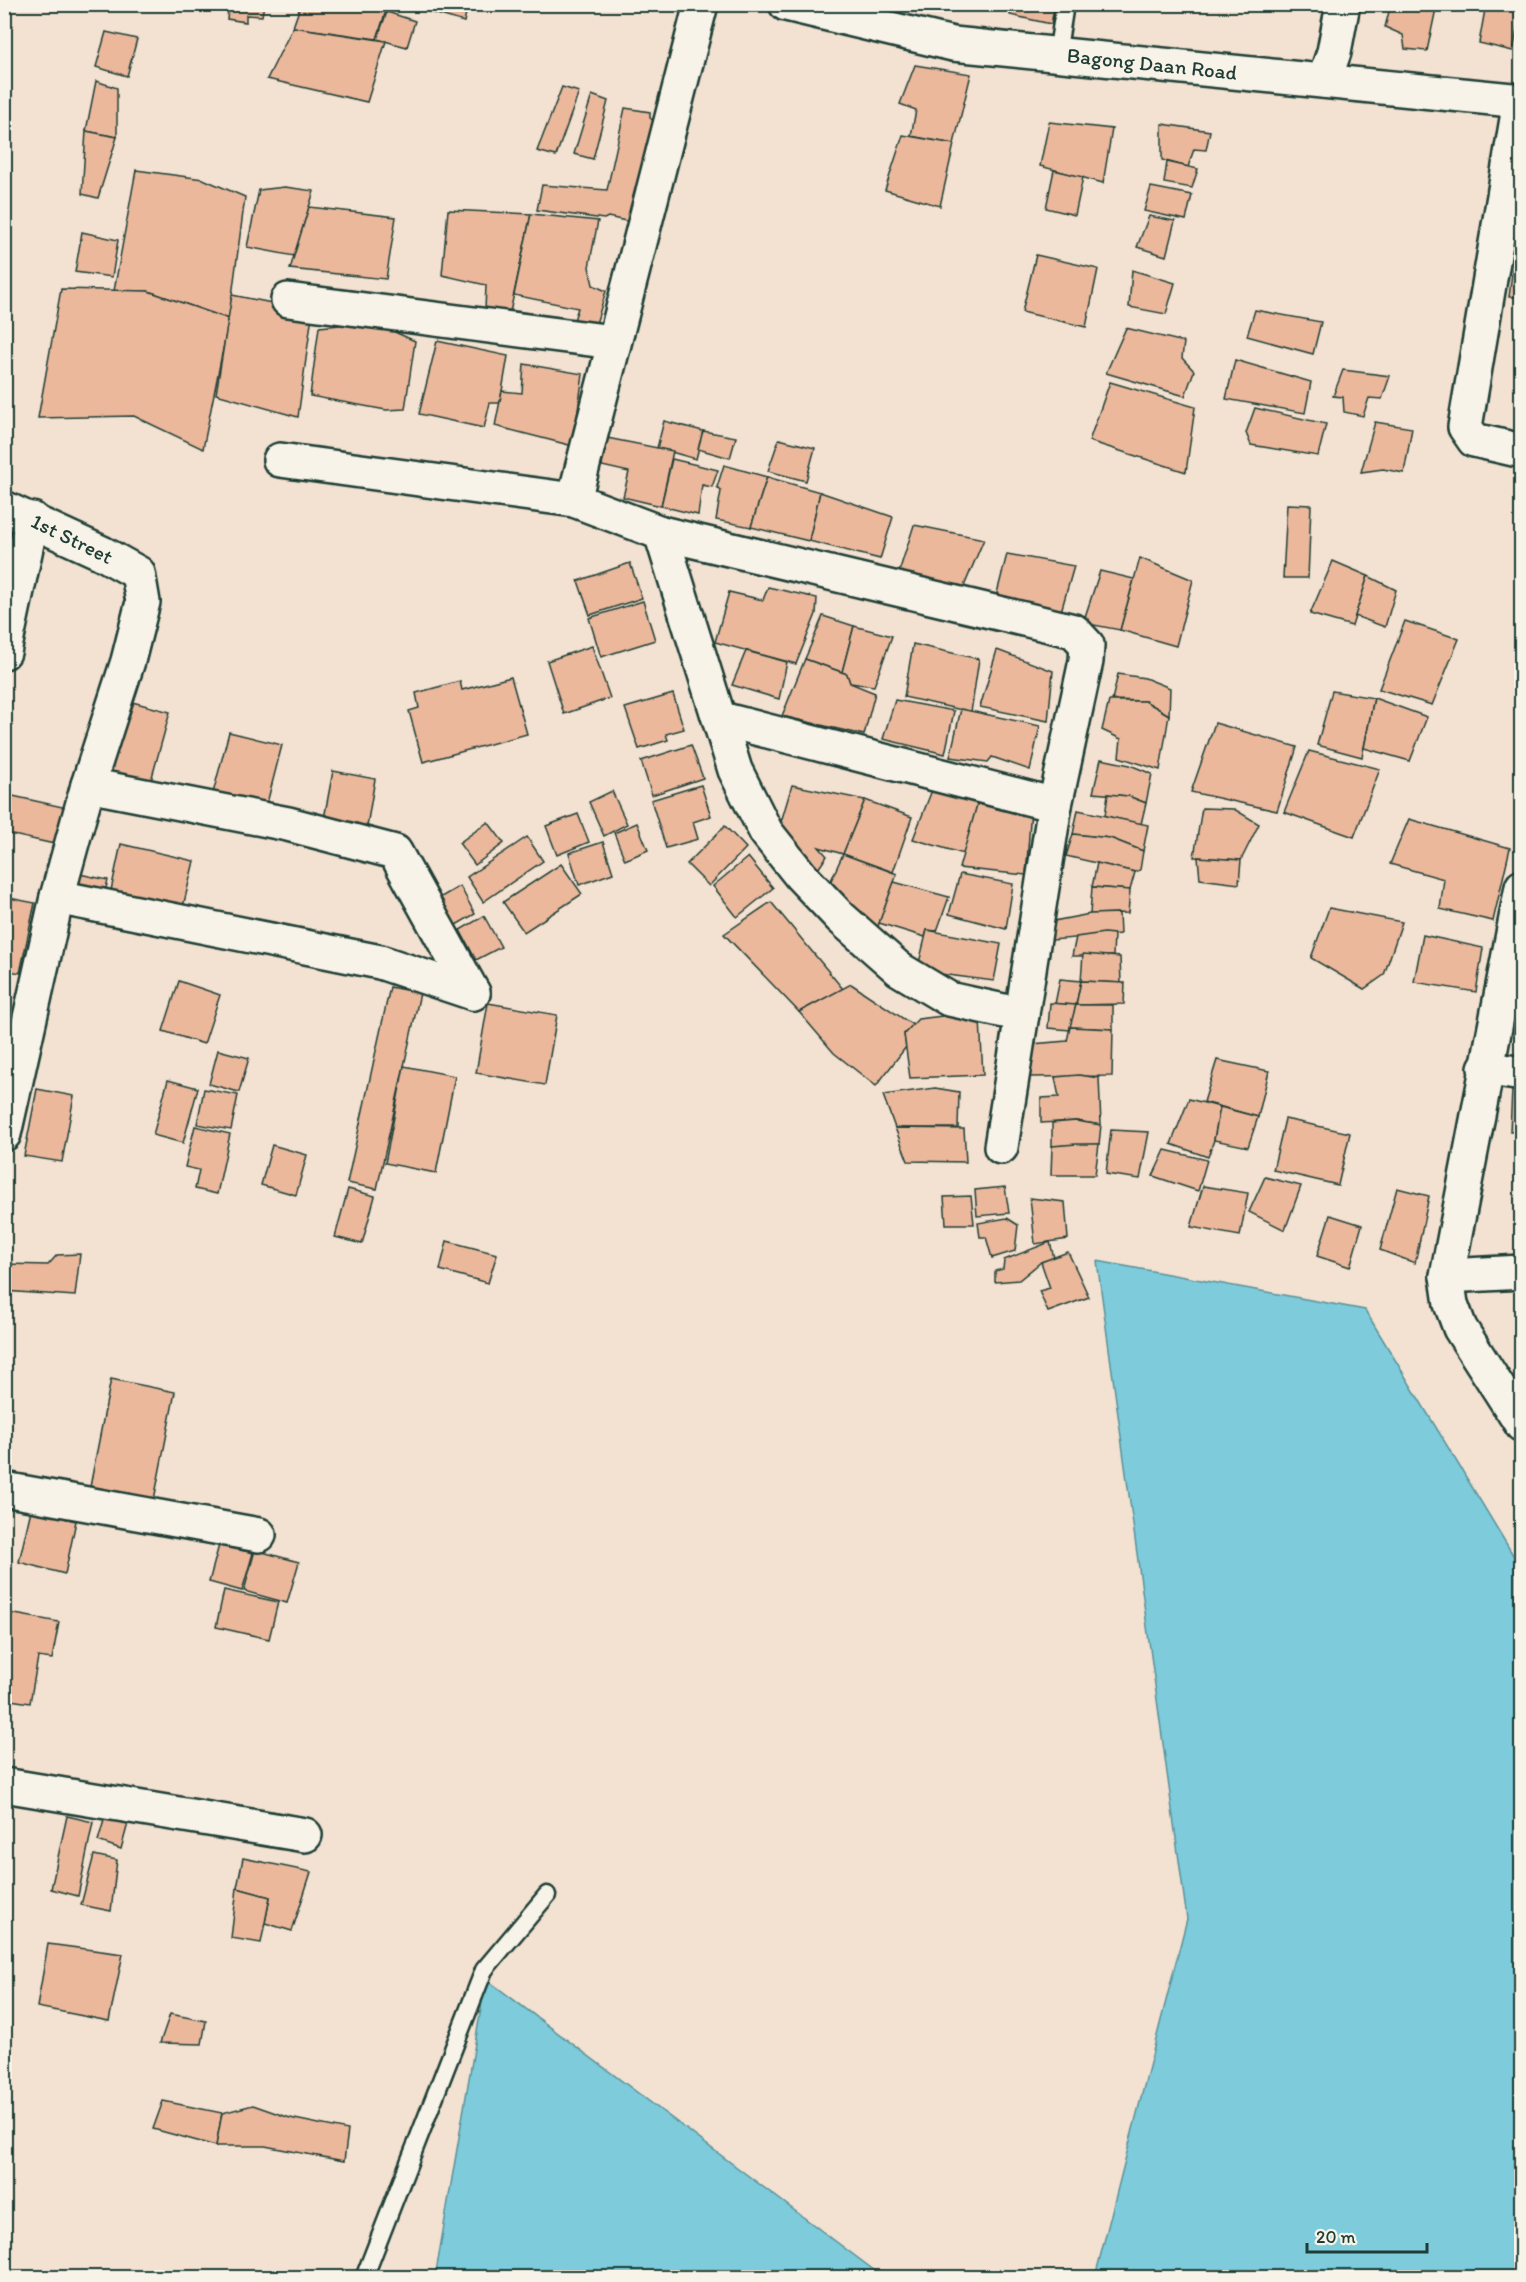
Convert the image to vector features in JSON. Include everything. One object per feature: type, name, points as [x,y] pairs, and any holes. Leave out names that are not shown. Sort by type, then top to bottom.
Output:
[{"type":"street","points":[[574,500],[701,4]]},
{"type":"street","name":"Bagong Daan Road","points":[[786,4],[953,44],[1521,101]]},
{"type":"street","points":[[1324,81],[1334,52],[1343,4]]},
{"type":"street","points":[[1521,101],[1465,427],[1474,440],[1521,451]]},
{"type":"street","points":[[288,300],[613,342]]},
{"type":"street","points":[[280,460],[574,500],[661,532],[1074,631],[1087,645],[1086,661],[1055,805],[1001,1147]]},
{"type":"street","points":[[4,652],[18,513]]},
{"type":"street","name":"1st Street","points":[[18,513],[138,573],[142,602],[138,622],[128,661],[87,785]]},
{"type":"street","points":[[661,532],[735,770],[766,832],[801,876],[840,917],[900,969],[949,999],[1022,1015]]},
{"type":"street","points":[[720,719],[1055,805]]},
{"type":"street","points":[[4,1134],[57,897],[87,785],[288,824],[395,852],[473,993],[380,962],[57,897]]},
{"type":"street","points":[[1521,887],[1447,1276],[1451,1304],[1460,1328],[1521,1425]]},
{"type":"street","points":[[1485,1068],[1521,1074]]},
{"type":"street","points":[[1447,1276],[1521,1272]]},
{"type":"street","points":[[4,1489],[259,1535]]},
{"type":"street","points":[[4,1785],[304,1835]]},
{"type":"lane","points":[[1058,55],[1065,4]]},
{"type":"lane","points":[[364,2277],[484,1970],[547,1894]]},
{"type":"water","points":[[1097,1261],[1365,1310],[1521,1568],[1521,2277],[1095,2277],[1187,1919]]},
{"type":"water","points":[[486,1979],[883,2277],[435,2278]]},
{"type":"building","points":[[229,4],[264,4],[262,16],[246,15],[246,22],[227,19]]},
{"type":"building","points":[[301,4],[388,4],[377,39],[293,27]]},
{"type":"building","points":[[414,4],[468,4],[464,22],[413,7]]},
{"type":"building","points":[[1013,4],[1055,4],[1051,24],[1010,15]]},
{"type":"building","points":[[1391,4],[1437,4],[1427,51],[1405,49],[1403,35],[1385,27]]},
{"type":"building","points":[[1486,4],[1522,4],[1513,51],[1479,43]]},
{"type":"building","points":[[387,12],[415,21],[407,47],[377,39]]},
{"type":"building","points":[[293,27],[386,41],[367,102],[267,79]]},
{"type":"building","points":[[106,32],[137,39],[127,76],[96,67]]},
{"type":"building","points":[[915,65],[971,74],[954,144],[911,136],[916,110],[900,104]]},
{"type":"building","points":[[96,81],[117,88],[117,137],[86,131]]},
{"type":"building","points":[[562,87],[579,92],[556,156],[537,151]]},
{"type":"building","points":[[592,95],[608,101],[593,159],[574,154]]},
{"type":"building","points":[[625,108],[650,112],[650,118],[659,125],[635,223],[608,217],[604,219],[537,210],[542,185],[607,190]]},
{"type":"building","points":[[1049,122],[1112,129],[1103,183],[1040,166]]},
{"type":"building","points":[[1162,124],[1210,131],[1206,150],[1194,149],[1188,167],[1162,160]]},
{"type":"building","points":[[86,131],[117,137],[98,198],[82,194]]},
{"type":"building","points":[[903,135],[954,144],[940,206],[885,190]]},
{"type":"building","points":[[1167,162],[1198,169],[1192,188],[1164,183]]},
{"type":"building","points":[[136,170],[203,179],[245,197],[229,319],[148,291],[114,291]]},
{"type":"building","points":[[1054,170],[1083,177],[1075,215],[1046,208]]},
{"type":"building","points":[[285,187],[314,191],[294,256],[247,247],[259,190]]},
{"type":"building","points":[[1151,187],[1192,195],[1186,220],[1144,211]]},
{"type":"building","points":[[309,207],[396,217],[386,279],[290,269]]},
{"type":"building","points":[[448,210],[531,214],[509,317],[485,310],[486,285],[442,275]]},
{"type":"building","points":[[531,214],[598,221],[589,267],[593,285],[606,291],[595,327],[574,320],[578,308],[514,295]]},
{"type":"building","points":[[1149,216],[1175,221],[1166,256],[1137,247]]},
{"type":"building","points":[[82,232],[118,240],[112,277],[75,272]]},
{"type":"building","points":[[1515,249],[1522,250],[1522,297],[1509,297]]},
{"type":"building","points":[[1036,255],[1098,269],[1086,327],[1022,312]]},
{"type":"building","points":[[1132,270],[1175,283],[1166,314],[1129,307]]},
{"type":"building","points":[[61,289],[148,291],[229,319],[203,449],[134,416],[38,418]]},
{"type":"building","points":[[232,295],[272,303],[312,315],[298,417],[216,394]]},
{"type":"building","points":[[1255,310],[1321,322],[1313,354],[1247,336]]},
{"type":"building","points":[[372,322],[415,341],[405,409],[386,410],[310,396],[319,327]]},
{"type":"building","points":[[1126,328],[1184,342],[1182,358],[1194,371],[1185,396],[1106,373]]},
{"type":"building","points":[[437,341],[508,356],[500,403],[490,403],[484,428],[419,414]]},
{"type":"building","points":[[1235,360],[1311,382],[1305,413],[1226,399]]},
{"type":"building","points":[[524,364],[583,374],[573,446],[495,426],[502,391],[522,393]]},
{"type":"building","points":[[1343,370],[1390,376],[1382,399],[1369,398],[1363,416],[1344,412],[1343,397],[1333,396]]},
{"type":"building","points":[[1110,382],[1195,407],[1186,472],[1089,441]]},
{"type":"building","points":[[1255,408],[1326,424],[1318,456],[1251,445],[1246,433]]},
{"type":"building","points":[[664,421],[703,431],[696,459],[657,448]]},
{"type":"building","points":[[1375,422],[1412,428],[1404,473],[1383,469],[1361,472]]},
{"type":"building","points":[[703,431],[736,437],[730,458],[698,449]]},
{"type":"building","points":[[607,438],[673,451],[661,506],[623,497],[629,472],[602,466]]},
{"type":"building","points":[[779,439],[815,448],[806,481],[768,471]]},
{"type":"building","points":[[672,459],[718,470],[712,487],[702,485],[698,515],[661,506]]},
{"type":"building","points":[[724,465],[767,477],[751,527],[716,520],[721,491],[717,487]]},
{"type":"building","points":[[767,477],[820,492],[809,541],[751,527]]},
{"type":"building","points":[[820,492],[893,517],[880,559],[809,541]]},
{"type":"building","points":[[1287,504],[1311,505],[1308,578],[1283,578]]},
{"type":"building","points":[[914,525],[984,539],[962,591],[898,575]]},
{"type":"building","points":[[1007,554],[1074,566],[1060,615],[995,601]]},
{"type":"building","points":[[1140,558],[1193,580],[1176,646],[1120,630]]},
{"type":"building","points":[[1333,561],[1368,576],[1352,626],[1310,614]]},
{"type":"building","points":[[630,563],[642,598],[590,615],[578,581]]},
{"type":"building","points":[[1100,571],[1134,579],[1120,630],[1083,623]]},
{"type":"building","points":[[1368,576],[1396,590],[1385,627],[1355,616]]},
{"type":"building","points":[[768,587],[817,598],[816,614],[796,664],[715,642],[729,592],[763,600]]},
{"type":"building","points":[[643,601],[655,640],[601,657],[589,618]]},
{"type":"building","points":[[823,616],[854,626],[842,672],[805,659]]},
{"type":"building","points":[[1405,621],[1459,639],[1432,705],[1379,689]]},
{"type":"building","points":[[854,626],[892,636],[874,686],[850,683],[847,674],[842,672]]},
{"type":"building","points":[[913,644],[979,659],[971,712],[904,697]]},
{"type":"building","points":[[592,646],[610,698],[564,714],[547,661]]},
{"type":"building","points":[[997,650],[1053,671],[1048,721],[980,707]]},
{"type":"building","points":[[746,651],[787,662],[779,699],[732,685]]},
{"type":"building","points":[[805,659],[847,674],[850,683],[875,693],[864,735],[782,716]]},
{"type":"building","points":[[1118,674],[1145,678],[1170,688],[1169,715],[1145,701],[1112,700]]},
{"type":"building","points":[[511,677],[527,734],[423,762],[409,711],[419,708],[416,693],[460,681],[462,690]]},
{"type":"building","points":[[1332,691],[1374,698],[1362,757],[1317,745]]},
{"type":"building","points":[[673,694],[684,729],[666,734],[668,740],[639,749],[625,708]]},
{"type":"building","points":[[1374,698],[1427,717],[1410,761],[1364,748]]},
{"type":"building","points":[[121,699],[170,712],[149,788],[100,775]]},
{"type":"building","points":[[895,700],[954,711],[945,754],[883,739]]},
{"type":"building","points":[[1109,701],[1145,701],[1169,715],[1160,770],[1119,757],[1121,739],[1102,730]]},
{"type":"building","points":[[961,709],[1040,726],[1030,770],[992,757],[988,762],[950,757]]},
{"type":"building","points":[[1215,723],[1297,747],[1277,811],[1191,792]]},
{"type":"building","points":[[229,732],[282,745],[265,811],[212,797]]},
{"type":"building","points":[[691,745],[703,778],[652,795],[641,761]]},
{"type":"building","points":[[1309,751],[1380,769],[1354,837],[1284,812]]},
{"type":"building","points":[[1101,759],[1130,765],[1152,774],[1146,803],[1128,796],[1093,793]]},
{"type":"building","points":[[333,771],[375,779],[366,832],[323,824]]},
{"type":"building","points":[[701,785],[711,816],[693,822],[698,839],[666,848],[651,800]]},
{"type":"building","points":[[792,785],[865,800],[843,854],[819,847],[827,856],[816,872],[778,832]]},
{"type":"building","points":[[934,785],[980,794],[964,854],[913,839]]},
{"type":"building","points":[[612,791],[627,824],[604,836],[589,802]]},
{"type":"building","points":[[4,794],[67,808],[59,845],[4,833]]},
{"type":"building","points":[[980,794],[1031,809],[1026,875],[959,868]]},
{"type":"building","points":[[1108,794],[1128,796],[1146,803],[1141,824],[1105,816]]},
{"type":"building","points":[[865,800],[912,817],[893,872],[843,854]]},
{"type":"building","points":[[1202,808],[1234,809],[1259,824],[1241,860],[1194,857]]},
{"type":"building","points":[[1078,810],[1148,825],[1143,851],[1110,838],[1073,834]]},
{"type":"building","points":[[578,814],[589,842],[557,855],[546,826]]},
{"type":"building","points":[[1409,819],[1510,848],[1493,921],[1440,909],[1444,879],[1390,864]]},
{"type":"building","points":[[488,822],[504,843],[475,865],[459,843]]},
{"type":"building","points":[[637,823],[648,850],[625,860],[614,833]]},
{"type":"building","points":[[725,826],[746,848],[709,886],[687,864]]},
{"type":"building","points":[[1073,834],[1110,838],[1143,851],[1140,870],[1135,872],[1066,856]]},
{"type":"building","points":[[527,837],[543,861],[483,902],[467,877]]},
{"type":"building","points":[[603,842],[613,873],[579,885],[569,853]]},
{"type":"building","points":[[121,844],[194,861],[182,911],[110,895]]},
{"type":"building","points":[[843,854],[897,874],[877,929],[824,896]]},
{"type":"building","points":[[748,857],[773,888],[737,917],[713,886]]},
{"type":"building","points":[[1198,857],[1241,860],[1239,884],[1200,879]]},
{"type":"building","points":[[1097,863],[1135,872],[1130,890],[1092,887]]},
{"type":"building","points":[[561,864],[582,894],[524,932],[503,902]]},
{"type":"building","points":[[70,872],[108,880],[103,900],[66,893]]},
{"type":"building","points":[[960,874],[1013,884],[1006,929],[949,914]]},
{"type":"building","points":[[894,882],[949,897],[937,931],[927,930],[925,937],[879,923]]},
{"type":"building","points":[[460,886],[475,914],[444,932],[429,904]]},
{"type":"building","points":[[1092,887],[1130,890],[1128,913],[1090,914]]},
{"type":"building","points":[[4,897],[35,903],[20,973],[4,970]]},
{"type":"building","points":[[771,902],[843,989],[799,1012],[724,934]]},
{"type":"building","points":[[1329,908],[1402,922],[1384,975],[1364,989],[1311,958]]},
{"type":"building","points":[[1119,913],[1120,934],[1052,940],[1054,921],[1090,914]]},
{"type":"building","points":[[484,916],[501,947],[476,960],[460,930]]},
{"type":"building","points":[[927,930],[1001,944],[994,981],[917,971]]},
{"type":"building","points":[[1114,934],[1113,956],[1072,956],[1076,937]]},
{"type":"building","points":[[1423,935],[1483,948],[1476,992],[1414,982]]},
{"type":"building","points":[[1083,954],[1120,957],[1121,983],[1081,981]]},
{"type":"building","points":[[1060,979],[1081,981],[1076,1005],[1055,1004]]},
{"type":"building","points":[[179,981],[220,995],[204,1044],[163,1031]]},
{"type":"building","points":[[1081,981],[1125,983],[1124,1004],[1076,1005]]},
{"type":"building","points":[[851,984],[913,1025],[904,1034],[906,1047],[876,1086],[834,1053],[799,1012]]},
{"type":"building","points":[[390,987],[420,993],[377,1189],[347,1183]]},
{"type":"building","points":[[1511,990],[1522,992],[1522,1026],[1514,1025]]},
{"type":"building","points":[[488,1003],[557,1015],[545,1085],[476,1073]]},
{"type":"building","points":[[1050,1003],[1076,1005],[1070,1030],[1048,1028]]},
{"type":"building","points":[[1076,1005],[1113,1005],[1113,1029],[1070,1027]]},
{"type":"building","points":[[951,1015],[980,1020],[983,1075],[910,1078],[904,1034],[918,1019]]},
{"type":"building","points":[[1070,1027],[1113,1029],[1112,1076],[1030,1077],[1032,1044],[1067,1041]]},
{"type":"building","points":[[218,1050],[249,1058],[239,1092],[209,1084]]},
{"type":"building","points":[[1217,1060],[1269,1071],[1258,1117],[1204,1102]]},
{"type":"building","points":[[404,1066],[455,1076],[436,1173],[385,1163]]},
{"type":"building","points":[[1079,1075],[1099,1078],[1101,1125],[1076,1121],[1041,1123],[1041,1098],[1059,1097],[1055,1077]]},
{"type":"building","points":[[168,1080],[198,1088],[183,1143],[153,1135]]},
{"type":"building","points":[[935,1088],[959,1092],[958,1128],[895,1128],[883,1095]]},
{"type":"building","points":[[1522,1088],[1522,1131],[1510,1131],[1512,1090]]},
{"type":"building","points":[[37,1089],[74,1096],[62,1162],[24,1156]]},
{"type":"building","points":[[204,1089],[238,1095],[231,1130],[197,1124]]},
{"type":"building","points":[[1189,1099],[1220,1107],[1214,1140],[1208,1157],[1171,1144]]},
{"type":"building","points":[[1220,1107],[1258,1117],[1248,1147],[1214,1140]]},
{"type":"building","points":[[1285,1119],[1350,1133],[1338,1185],[1273,1170]]},
{"type":"building","points":[[1076,1121],[1101,1125],[1099,1144],[1052,1146],[1052,1123]]},
{"type":"building","points":[[195,1126],[230,1134],[217,1194],[195,1189],[199,1170],[185,1167]]},
{"type":"building","points":[[895,1128],[964,1129],[966,1162],[908,1161]]},
{"type":"building","points":[[1111,1130],[1149,1132],[1140,1179],[1106,1174]]},
{"type":"building","points":[[1099,1144],[1095,1175],[1051,1175],[1052,1146]]},
{"type":"building","points":[[272,1145],[307,1155],[296,1195],[261,1185]]},
{"type":"building","points":[[1165,1150],[1207,1160],[1198,1191],[1153,1176]]},
{"type":"building","points":[[1265,1177],[1301,1186],[1285,1230],[1249,1212]]},
{"type":"building","points":[[1203,1186],[1248,1193],[1240,1236],[1191,1227]]},
{"type":"building","points":[[1005,1187],[1009,1213],[977,1216],[975,1190]]},
{"type":"building","points":[[1397,1188],[1429,1196],[1415,1263],[1380,1250]]},
{"type":"building","points":[[348,1189],[375,1196],[362,1244],[335,1237]]},
{"type":"building","points":[[971,1196],[974,1224],[946,1224],[944,1197]]},
{"type":"building","points":[[1030,1198],[1065,1202],[1068,1239],[1035,1244]]},
{"type":"building","points":[[1330,1215],[1362,1225],[1350,1267],[1317,1256]]},
{"type":"building","points":[[1007,1218],[1018,1225],[1015,1251],[992,1258],[986,1237],[980,1237],[978,1223]]},
{"type":"building","points":[[447,1241],[497,1254],[488,1283],[440,1270]]},
{"type":"building","points":[[1050,1242],[1054,1258],[1041,1262],[1019,1280],[995,1282],[995,1271],[1003,1269],[1004,1260]]},
{"type":"building","points":[[1068,1252],[1089,1297],[1048,1312],[1039,1291],[1050,1288],[1041,1262]]},
{"type":"building","points":[[80,1254],[75,1296],[4,1291],[4,1264],[48,1265],[57,1255]]},
{"type":"building","points":[[111,1379],[175,1392],[153,1505],[89,1492]]},
{"type":"building","points":[[31,1510],[76,1521],[65,1574],[19,1562]]},
{"type":"building","points":[[219,1545],[253,1553],[242,1591],[209,1582]]},
{"type":"building","points":[[255,1550],[299,1562],[287,1603],[244,1591]]},
{"type":"building","points":[[224,1590],[278,1602],[269,1639],[216,1627]]},
{"type":"building","points":[[4,1612],[59,1622],[52,1659],[38,1657],[30,1703],[4,1699]]},
{"type":"building","points":[[107,1810],[130,1816],[121,1849],[98,1841]]},
{"type":"building","points":[[67,1816],[93,1822],[78,1896],[51,1889]]},
{"type":"building","points":[[94,1855],[117,1860],[111,1911],[81,1905]]},
{"type":"building","points":[[243,1858],[311,1872],[292,1931],[265,1923],[270,1897],[237,1888]]},
{"type":"building","points":[[237,1888],[270,1897],[261,1943],[231,1938]]},
{"type":"building","points":[[48,1944],[123,1954],[109,2021],[37,2007]]},
{"type":"building","points":[[170,2014],[206,2021],[202,2044],[160,2043]]},
{"type":"building","points":[[163,2101],[222,2113],[216,2146],[153,2129]]},
{"type":"building","points":[[253,2105],[290,2118],[348,2130],[344,2161],[265,2146],[216,2146],[222,2113]]}]
